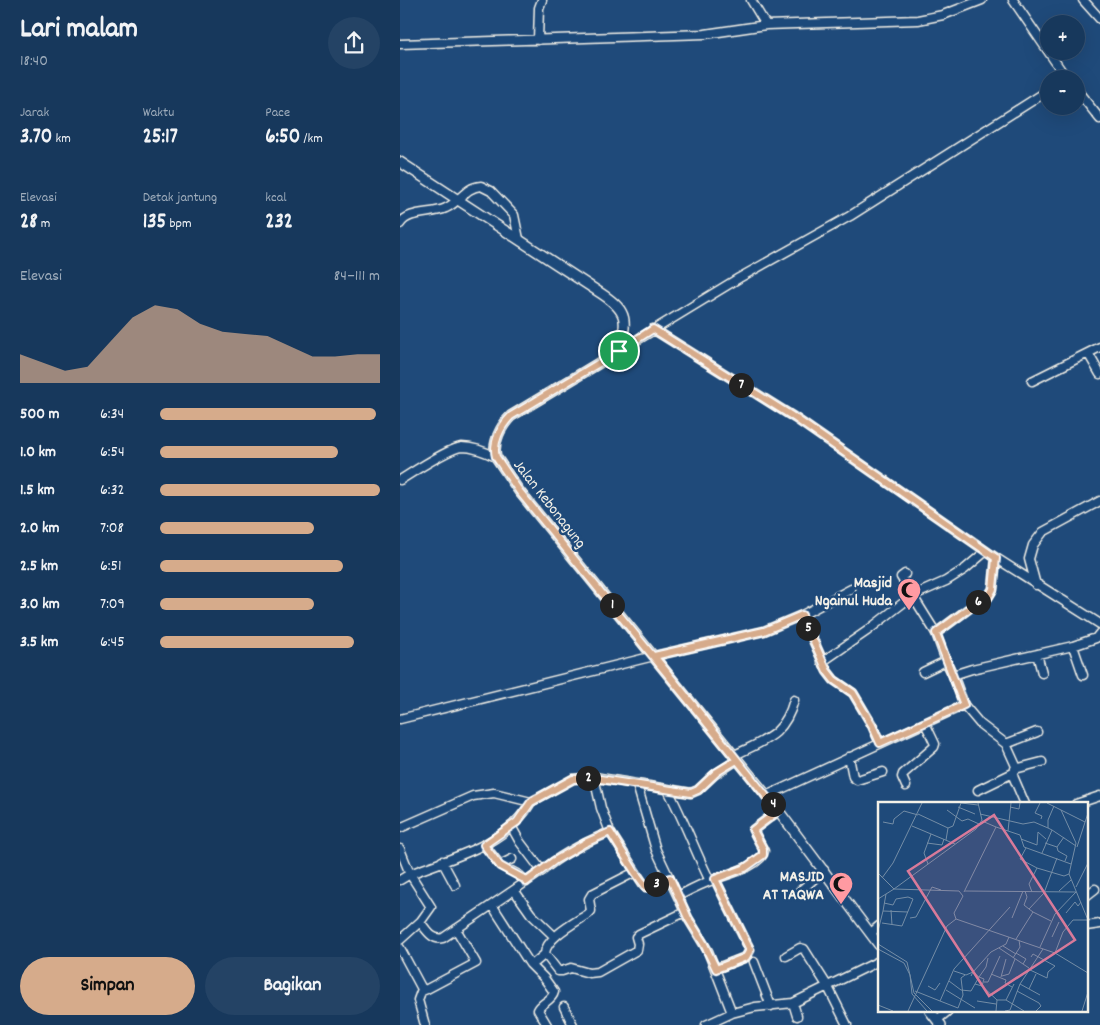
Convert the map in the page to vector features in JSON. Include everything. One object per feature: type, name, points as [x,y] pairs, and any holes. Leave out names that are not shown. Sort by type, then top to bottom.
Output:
[{"type":"main road","points":[[401,163],[618,306],[622,313],[624,327],[619,351]]},
{"type":"main road","name":"Jalan Kebonagung","points":[[619,351],[511,416],[504,423],[497,440],[496,457],[519,491],[778,811],[878,944]]},
{"type":"main road","points":[[931,1012],[939,1022]]},
{"type":"street","points":[[538,40],[539,8],[542,0]]},
{"type":"street","points":[[751,0],[766,25]]},
{"type":"street","points":[[400,44],[705,34],[766,25],[918,20],[943,15],[982,0]]},
{"type":"street","points":[[1013,0],[1062,70]]},
{"type":"street","points":[[1083,0],[1100,19]]},
{"type":"street","points":[[619,351],[739,278],[850,216],[1040,96]]},
{"type":"street","points":[[1085,100],[1100,119]]},
{"type":"street","points":[[400,224],[406,217],[429,214],[446,208],[471,188],[484,186],[515,216],[519,239]]},
{"type":"street","points":[[653,329],[795,418],[996,558],[1100,624]]},
{"type":"street","points":[[1032,381],[1100,347]]},
{"type":"street","points":[[1088,353],[1100,374]]},
{"type":"street","points":[[400,480],[461,447],[486,452],[496,457]]},
{"type":"street","points":[[1036,584],[1029,559],[1034,545],[1043,532],[1100,501]]},
{"type":"street","points":[[822,662],[912,596],[953,577],[986,551]]},
{"type":"street","points":[[936,633],[975,604],[988,598],[993,589],[996,558]]},
{"type":"street","points":[[905,574],[902,577],[936,633],[946,661],[954,675],[964,705],[980,724],[1006,744],[1014,771],[1016,786],[1024,802]]},
{"type":"street","points":[[400,719],[654,656],[764,631],[802,615],[851,590]]},
{"type":"street","points":[[802,615],[827,671],[834,680],[853,693],[872,725],[880,743]]},
{"type":"street","points":[[954,675],[972,669],[1073,646],[1096,638],[1100,633]]},
{"type":"street","points":[[1073,646],[1083,675]]},
{"type":"street","points":[[1037,654],[1042,673]]},
{"type":"street","points":[[923,672],[946,661]]},
{"type":"street","points":[[400,880],[410,874],[484,845],[512,826],[531,802],[573,779],[594,778],[688,793],[695,791],[735,758],[781,729],[791,712],[794,700]]},
{"type":"street","points":[[766,796],[964,705]]},
{"type":"street","points":[[906,786],[902,777],[903,774],[934,747],[935,744],[925,723]]},
{"type":"street","points":[[1006,744],[1037,732]]},
{"type":"street","points":[[848,757],[853,777],[857,780],[883,772]]},
{"type":"street","points":[[978,790],[1014,771],[1042,762]]},
{"type":"street","points":[[594,778],[601,808],[610,832],[646,887],[670,878]]},
{"type":"street","points":[[637,786],[656,850],[685,912],[716,969],[732,1013]]},
{"type":"street","points":[[668,790],[683,817],[694,848],[750,950],[746,957],[716,969]]},
{"type":"street","points":[[400,828],[473,796],[494,793],[531,802]]},
{"type":"street","points":[[1082,802],[1100,796]]},
{"type":"street","points":[[678,896],[712,880],[745,868],[763,855],[763,849],[753,830],[778,811]]},
{"type":"street","points":[[512,826],[520,842],[542,871]]},
{"type":"street","points":[[420,922],[436,939],[443,938],[554,861],[610,832]]},
{"type":"street","points":[[484,845],[500,866],[524,879],[526,882]]},
{"type":"street","points":[[400,849],[410,874],[431,904],[430,911],[400,940]]},
{"type":"street","points":[[500,866],[512,859]]},
{"type":"street","points":[[442,861],[455,885]]},
{"type":"street","points":[[799,892],[824,870]]},
{"type":"street","points":[[532,965],[545,954],[546,946],[555,937],[591,911],[589,899],[592,894],[635,872]]},
{"type":"street","points":[[1088,894],[1095,889]]},
{"type":"street","points":[[514,890],[532,914],[555,937]]},
{"type":"street","points":[[492,905],[530,964],[550,984],[554,992],[551,999],[538,1010],[547,1025]]},
{"type":"street","points":[[545,954],[558,970],[562,971],[571,968],[582,972],[598,972],[637,950],[636,937],[639,934],[685,912]]},
{"type":"street","points":[[871,933],[878,927]]},
{"type":"street","points":[[422,991],[476,963],[456,929]]},
{"type":"street","points":[[400,948],[421,986],[422,991],[418,1000],[425,1025]]},
{"type":"street","points":[[786,956],[803,948],[828,987],[847,1025]]},
{"type":"street","points":[[754,962],[771,1006]]},
{"type":"street","points":[[706,1025],[725,1021],[732,1013],[793,1003],[878,962]]},
{"type":"street","points":[[793,1003],[797,1016]]},
{"type":"street","points":[[564,1007],[573,1025]]},
{"type":"street","points":[[939,1022],[947,1012]]},
{"type":"place","name":"Masjid Ngainul Huda","points":[[909,611]]},
{"type":"place","name":"MASJID AT TAQWA","points":[[841,905]]},
{"type":"route","points":[[619,351],[511,416],[504,423],[497,440],[495,448],[496,457],[519,491],[654,656],[737,760],[717,772],[698,790],[691,793],[594,778],[573,779],[531,802],[517,822],[484,845],[500,866],[526,880],[526,882],[554,861],[585,843],[610,832],[646,887],[670,878],[688,918],[704,944],[716,969],[746,957],[750,950],[715,879],[745,868],[763,855],[763,849],[753,830],[762,821],[778,811],[654,656],[764,631],[802,615],[827,671],[834,680],[853,693],[872,725],[880,743],[902,735],[964,705],[954,675],[946,661],[936,633],[975,604],[988,598],[993,589],[996,558],[795,418],[653,329],[619,351]]}]
